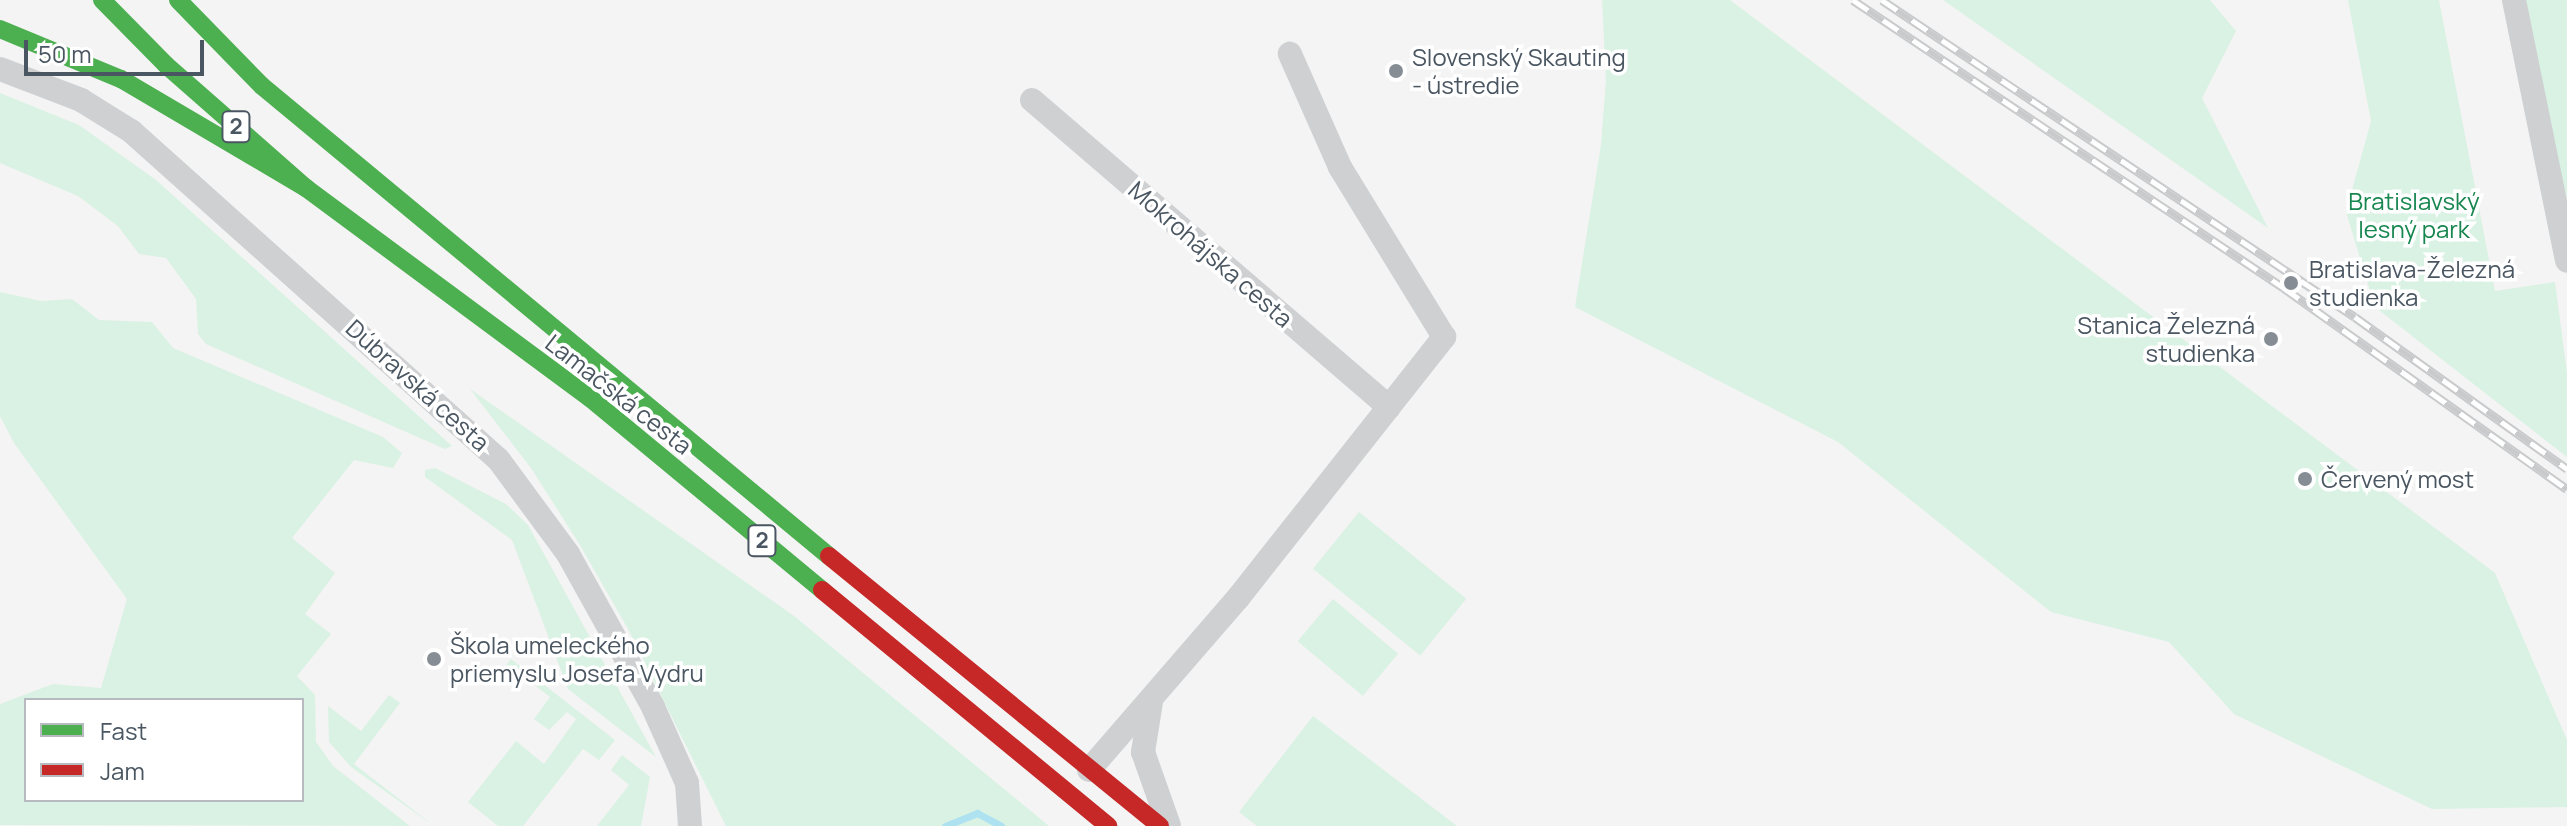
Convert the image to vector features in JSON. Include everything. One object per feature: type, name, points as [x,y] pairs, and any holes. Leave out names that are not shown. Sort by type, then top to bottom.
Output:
[{"type":"main road","name":"Lamačská cesta","points":[[102,0],[166,65],[306,188],[590,398],[1108,826]]},
{"type":"main road","name":"Lamačská cesta","points":[[178,0],[262,86],[499,287],[1160,826]]},
{"type":"main road","points":[[0,29],[121,79],[306,188]]},
{"type":"main road","points":[[1083,805],[1079,792],[1089,770]]},
{"type":"street","points":[[2514,0],[2567,261]]},
{"type":"street","points":[[1089,770],[1151,701],[1444,337],[1340,167],[1290,54]]},
{"type":"street","name":"Dúbravská cesta","points":[[0,69],[81,100],[131,131],[498,459],[568,554],[653,707],[687,783],[690,826]]},
{"type":"street","name":"Mokrohájska cesta","points":[[1032,100],[1389,407]]},
{"type":"street","points":[[1151,701],[1143,752],[1169,826]]},
{"type":"green space","points":[[1602,0],[1730,0],[2495,573],[2567,740],[2567,807],[2432,809],[2234,714],[2169,642],[2051,612],[1838,442],[1575,307],[1601,145],[1606,80]]},
{"type":"green space","points":[[1943,0],[2210,0],[2236,31],[2202,98],[2268,228]]},
{"type":"green space","name":"Bratislavský lesný park","points":[[2348,0],[2439,0],[2495,291],[2555,282],[2567,373],[2567,457],[2375,307],[2346,212],[2371,121]]},
{"type":"green space","points":[[2525,0],[2567,0],[2567,197],[2560,172]]},
{"type":"green space","points":[[0,93],[79,125],[156,180],[452,446],[445,449],[206,344],[198,334],[196,299],[166,258],[139,254],[118,226],[78,196],[0,163]]},
{"type":"green space","points":[[0,292],[41,301],[72,299],[99,320],[152,322],[173,348],[383,437],[402,453],[393,468],[354,460],[292,538],[335,573],[305,614],[331,634],[297,676],[315,695],[316,742],[333,766],[410,826],[0,825],[0,704],[53,684],[101,688],[127,599],[14,443],[0,416]]},
{"type":"green space","points":[[470,389],[794,616],[1049,826],[726,826],[628,629],[580,545],[531,468]]},
{"type":"green space","points":[[435,468],[506,504],[528,525],[656,757],[568,689],[512,540],[425,477],[425,470]]},
{"type":"green space","points":[[1359,512],[1466,599],[1420,656],[1313,569]]},
{"type":"green space","points":[[1333,599],[1398,654],[1363,696],[1298,641]]},
{"type":"green space","points":[[511,659],[615,740],[599,760],[583,749],[523,826],[498,826],[468,802],[516,741],[544,764],[576,719],[567,712],[549,730],[534,719],[550,697],[510,666],[492,683]]},
{"type":"green space","points":[[389,695],[400,703],[354,764],[434,826],[351,767],[329,742],[328,706],[361,731]]},
{"type":"green space","points":[[1313,716],[1457,826],[1257,826],[1239,812]]},
{"type":"green space","points":[[622,755],[650,777],[641,826],[597,826],[629,785],[611,770]]},
{"type":"waterway","points":[[945,826],[977,813],[1001,826]]},
{"type":"railway","points":[[1853,0],[2284,288],[2567,489]]},
{"type":"railway","points":[[1882,0],[2355,317],[2567,469]]},
{"type":"traffic: fast","points":[[102,0],[166,65],[306,188],[590,398],[822,590]]},
{"type":"traffic: fast","points":[[178,0],[262,86],[829,556]]},
{"type":"traffic: fast","points":[[0,29],[121,79],[306,188]]},
{"type":"traffic: jam","points":[[829,556],[1160,826]]},
{"type":"traffic: jam","points":[[822,590],[1108,826]]},
{"type":"place","name":"Slovenský Skauting - ústredie","points":[[1396,71]]},
{"type":"place","name":"Bratislava-Železná studienka","points":[[2291,283]]},
{"type":"place","name":"Stanica Železná studienka","points":[[2271,339]]},
{"type":"place","name":"Červený most","points":[[2305,479]]},
{"type":"place","name":"Škola umeleckého priemyslu Josefa Vydru","points":[[434,659]]}]
